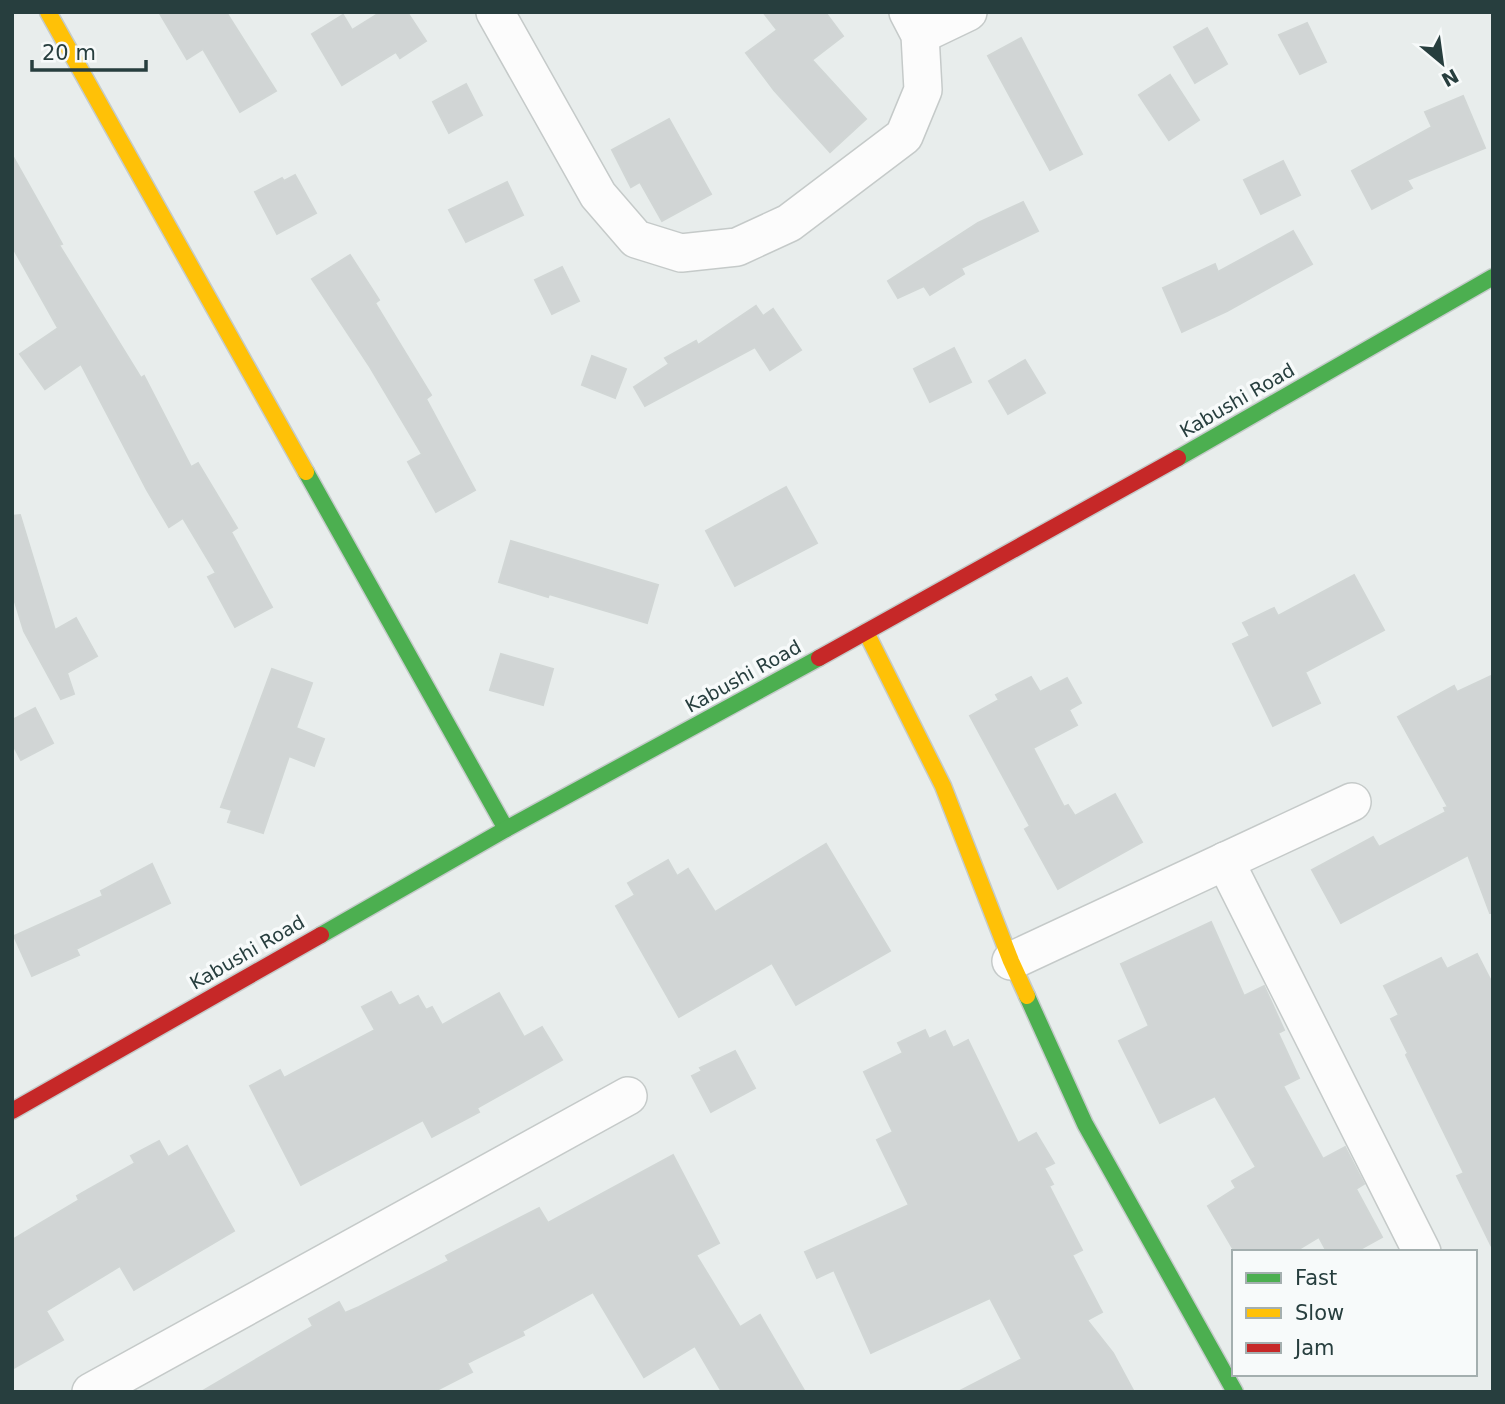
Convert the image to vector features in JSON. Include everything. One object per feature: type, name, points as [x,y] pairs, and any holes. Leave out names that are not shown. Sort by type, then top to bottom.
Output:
[{"type":"street","points":[[48,12],[506,829]]},
{"type":"street","points":[[495,12],[598,195],[636,239],[681,253],[737,247],[789,223],[904,136],[923,90],[914,24],[968,12]]},
{"type":"street","name":"Kabushi Road","points":[[12,1111],[506,829],[1215,437],[1493,277]]},
{"type":"street","points":[[866,632],[943,786],[1011,961],[1086,1124],[1236,1392]]},
{"type":"street","points":[[1011,961],[1352,802]]},
{"type":"street","points":[[1225,861],[1421,1250]]},
{"type":"street","points":[[90,1392],[628,1096]]},
{"type":"building","points":[[159,12],[226,12],[276,91],[240,112],[203,49],[187,59]]},
{"type":"building","points":[[381,12],[407,12],[426,41],[400,58],[396,52],[342,85],[312,34],[343,15],[352,30]]},
{"type":"building","points":[[763,12],[825,12],[843,36],[812,60],[866,119],[830,152],[774,90],[746,53],[777,30]]},
{"type":"building","points":[[1307,23],[1326,62],[1300,74],[1279,35]]},
{"type":"building","points":[[1207,28],[1227,64],[1195,83],[1174,47]]},
{"type":"building","points":[[1021,38],[1082,154],[1050,170],[988,56]]},
{"type":"building","points":[[1170,75],[1199,120],[1169,140],[1139,95]]},
{"type":"building","points":[[466,84],[482,115],[449,133],[433,102]]},
{"type":"building","points":[[1463,96],[1485,148],[1407,180],[1412,188],[1372,209],[1352,171],[1432,127],[1425,112]]},
{"type":"building","points":[[669,119],[711,194],[662,221],[640,182],[631,187],[612,150]]},
{"type":"building","points":[[12,155],[62,244],[59,245],[141,378],[144,376],[191,467],[198,463],[237,528],[231,532],[272,607],[235,627],[208,577],[216,573],[183,518],[169,527],[81,364],[45,389],[20,354],[58,328],[12,246]]},
{"type":"building","points":[[1283,161],[1300,195],[1261,214],[1244,180]]},
{"type":"building","points":[[295,175],[316,213],[277,234],[255,192],[282,178],[284,181]]},
{"type":"building","points":[[507,182],[523,215],[466,242],[449,210]]},
{"type":"building","points":[[1023,202],[1038,231],[961,268],[964,274],[930,295],[924,286],[898,298],[888,281],[978,223]]},
{"type":"building","points":[[1293,231],[1312,264],[1227,311],[1182,332],[1163,288],[1215,264],[1218,272]]},
{"type":"building","points":[[350,255],[379,300],[375,303],[431,395],[426,399],[475,490],[436,512],[408,462],[422,454],[370,367],[312,279]]},
{"type":"building","points":[[562,267],[579,301],[552,314],[535,280]]},
{"type":"building","points":[[756,306],[763,316],[773,309],[801,350],[770,370],[755,347],[645,406],[634,387],[669,364],[665,358],[696,341],[698,345]]},
{"type":"building","points":[[954,348],[971,382],[930,402],[914,369]]},
{"type":"building","points":[[592,356],[626,369],[615,398],[582,385]]},
{"type":"building","points":[[1025,360],[1045,393],[1008,414],[989,381]]},
{"type":"building","points":[[786,487],[817,543],[735,586],[706,531]]},
{"type":"building","points":[[20,515],[55,630],[76,618],[97,656],[67,673],[74,694],[61,699],[24,631],[12,592],[12,516]]},
{"type":"building","points":[[511,541],[658,585],[647,623],[499,582]]},
{"type":"building","points":[[1354,575],[1384,630],[1305,672],[1320,703],[1273,726],[1233,644],[1250,636],[1243,623],[1274,608],[1278,616]]},
{"type":"building","points":[[501,654],[553,669],[543,705],[490,690]]},
{"type":"building","points":[[272,669],[312,683],[296,728],[324,739],[314,766],[289,756],[263,833],[228,822],[232,810],[221,807]]},
{"type":"building","points":[[1493,675],[1493,913],[1490,913],[1468,855],[1341,923],[1312,870],[1373,837],[1379,847],[1446,812],[1444,808],[1448,807],[1398,717],[1454,686],[1457,692]]},
{"type":"building","points":[[1031,677],[1040,692],[1067,678],[1081,703],[1069,710],[1077,725],[1033,748],[1064,807],[1068,805],[1075,816],[1115,794],[1142,842],[1058,889],[1025,829],[1030,826],[970,716],[999,700],[996,695]]},
{"type":"building","points":[[35,708],[53,743],[21,760],[12,743],[12,720]]},
{"type":"building","points":[[826,844],[890,951],[796,1005],[772,963],[679,1017],[616,906],[635,895],[628,883],[668,860],[677,876],[688,869],[715,912]]},
{"type":"building","points":[[152,864],[170,903],[76,949],[79,955],[32,976],[14,936],[103,896],[101,891]]},
{"type":"building","points":[[1211,922],[1244,996],[1264,986],[1284,1030],[1278,1033],[1299,1078],[1283,1086],[1323,1159],[1345,1147],[1364,1184],[1356,1189],[1382,1237],[1359,1250],[1326,1250],[1319,1237],[1297,1250],[1234,1250],[1208,1206],[1236,1188],[1232,1181],[1256,1167],[1215,1096],[1160,1123],[1119,1041],[1149,1026],[1121,964]]},
{"type":"building","points":[[1477,954],[1493,985],[1493,1249],[1457,1176],[1464,1173],[1391,1019],[1399,1015],[1384,986],[1441,958],[1447,969]]},
{"type":"building","points":[[391,992],[399,1006],[418,996],[426,1010],[432,1007],[442,1025],[499,993],[524,1037],[542,1027],[562,1060],[477,1108],[479,1112],[432,1137],[423,1120],[301,1185],[250,1086],[280,1070],[284,1078],[375,1030],[362,1007]]},
{"type":"building","points":[[925,1030],[929,1039],[945,1031],[953,1048],[968,1040],[1018,1143],[1036,1133],[1054,1163],[1044,1168],[1053,1184],[1049,1186],[1082,1250],[1072,1255],[1102,1312],[1087,1320],[1113,1353],[1134,1392],[958,1392],[1022,1359],[990,1298],[871,1353],[834,1270],[817,1278],[805,1252],[909,1205],[877,1140],[893,1132],[864,1072],[903,1053],[898,1043]]},
{"type":"building","points":[[735,1051],[755,1088],[711,1112],[692,1076],[702,1071],[700,1068]]},
{"type":"building","points":[[159,1141],[168,1157],[187,1146],[234,1231],[134,1290],[120,1266],[46,1311],[63,1340],[12,1369],[12,1240],[79,1200],[77,1196],[135,1163],[131,1156]]},
{"type":"building","points":[[673,1155],[719,1243],[696,1255],[740,1327],[760,1315],[805,1392],[722,1392],[695,1346],[644,1377],[593,1292],[522,1331],[524,1335],[467,1363],[472,1372],[433,1392],[201,1392],[313,1326],[309,1319],[339,1302],[345,1313],[359,1307],[449,1261],[446,1256],[539,1208],[548,1223]]},
{"type":"traffic: fast","points":[[1178,458],[1493,277]]},
{"type":"traffic: fast","points":[[306,472],[506,829]]},
{"type":"traffic: fast","points":[[321,935],[506,829],[819,658]]},
{"type":"traffic: fast","points":[[1027,996],[1085,1124],[1235,1392]]},
{"type":"traffic: slow","points":[[48,12],[306,472]]},
{"type":"traffic: slow","points":[[866,632],[943,786],[1027,996]]},
{"type":"traffic: jam","points":[[819,658],[1178,458]]},
{"type":"traffic: jam","points":[[12,1111],[321,935]]}]
